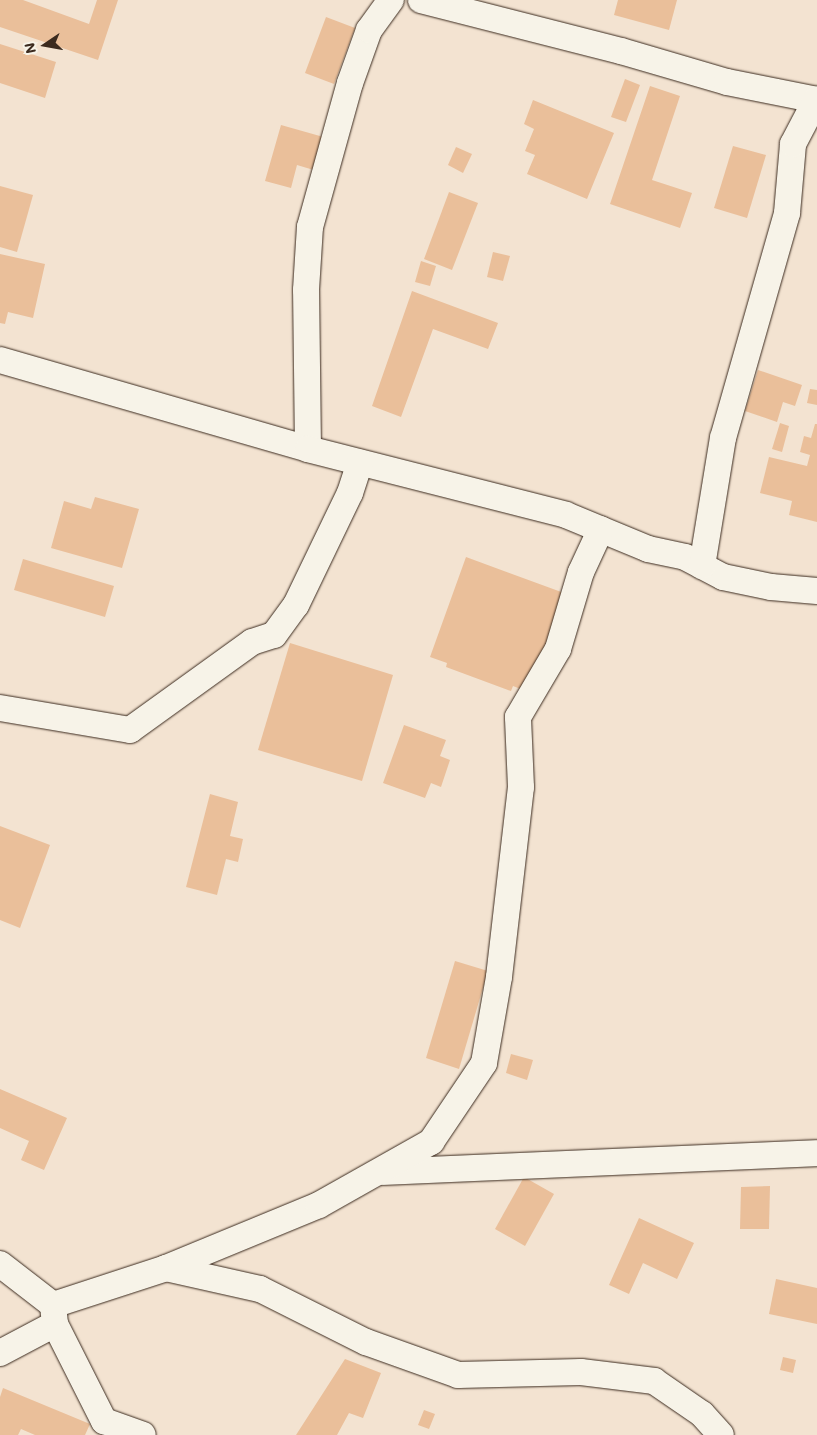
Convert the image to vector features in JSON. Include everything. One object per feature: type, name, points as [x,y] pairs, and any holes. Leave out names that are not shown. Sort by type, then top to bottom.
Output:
[{"type":"street","points":[[308,448],[306,290],[310,228],[350,83],[369,30],[391,0]]},
{"type":"street","points":[[420,0],[727,82],[817,100],[793,144],[787,213],[723,438],[702,566]]},
{"type":"street","points":[[0,360],[360,463],[566,515],[702,566],[723,577],[771,587],[817,591]]},
{"type":"street","points":[[0,708],[130,730],[252,642],[274,635],[296,605],[350,493],[360,463]]},
{"type":"street","points":[[0,1353],[54,1314],[319,1205],[431,1142],[484,1063],[499,977],[521,787],[518,717],[558,649],[581,572],[601,529]]},
{"type":"street","points":[[378,1172],[817,1153]]},
{"type":"street","points":[[0,1264],[54,1314],[102,1428],[143,1435]]},
{"type":"street","points":[[166,1268],[260,1289],[366,1342],[458,1375],[581,1372],[654,1381],[702,1414],[721,1435]]},
{"type":"building","points":[[0,0],[23,0],[89,24],[97,0],[118,0],[98,60],[0,27]]},
{"type":"building","points":[[618,0],[677,0],[669,30],[614,15]]},
{"type":"building","points":[[326,17],[355,28],[334,84],[305,73]]},
{"type":"building","points":[[0,44],[56,62],[45,98],[0,83]]},
{"type":"building","points":[[625,79],[640,85],[626,122],[611,117]]},
{"type":"building","points":[[650,86],[680,96],[652,180],[692,193],[680,228],[610,204]]},
{"type":"building","points":[[533,100],[614,133],[587,199],[527,174],[535,155],[525,151],[534,129],[524,124]]},
{"type":"building","points":[[281,125],[327,138],[317,171],[297,165],[291,188],[265,181]]},
{"type":"building","points":[[733,146],[766,155],[747,218],[714,208]]},
{"type":"building","points":[[456,147],[472,154],[463,173],[448,165]]},
{"type":"building","points":[[0,186],[33,195],[17,252],[0,247]]},
{"type":"building","points":[[449,192],[478,203],[452,270],[424,259]]},
{"type":"building","points":[[493,252],[510,256],[503,281],[487,277]]},
{"type":"building","points":[[0,254],[45,264],[33,318],[8,312],[5,324],[0,323]]},
{"type":"building","points":[[421,261],[436,266],[430,286],[415,282]]},
{"type":"building","points":[[412,291],[498,323],[488,349],[433,329],[401,417],[372,406]]},
{"type":"building","points":[[758,370],[802,385],[795,406],[783,402],[777,422],[745,411]]},
{"type":"building","points":[[810,389],[817,390],[817,405],[807,403]]},
{"type":"building","points":[[780,423],[789,426],[782,452],[772,449]]},
{"type":"building","points":[[815,424],[817,424],[817,522],[789,515],[792,501],[760,493],[769,457],[807,466],[810,455],[800,452],[804,436],[811,438]]},
{"type":"building","points":[[95,497],[139,509],[122,568],[51,548],[64,501],[91,509]]},
{"type":"building","points":[[466,557],[564,593],[528,692],[513,686],[511,691],[446,667],[447,663],[430,657]]},
{"type":"building","points":[[23,559],[114,586],[105,617],[14,590]]},
{"type":"building","points":[[290,643],[393,675],[362,781],[258,750]]},
{"type":"building","points":[[404,725],[446,740],[440,756],[450,760],[441,787],[431,783],[425,798],[383,783]]},
{"type":"building","points":[[210,794],[238,802],[230,836],[243,839],[238,862],[226,859],[217,895],[186,887]]},
{"type":"building","points":[[0,826],[50,845],[20,928],[0,920]]},
{"type":"building","points":[[455,961],[488,971],[459,1069],[426,1058]]},
{"type":"building","points":[[511,1054],[533,1060],[527,1080],[506,1073]]},
{"type":"building","points":[[0,1089],[67,1118],[44,1170],[21,1160],[29,1141],[0,1128]]},
{"type":"building","points":[[524,1177],[554,1194],[525,1246],[495,1229]]},
{"type":"building","points":[[770,1186],[769,1229],[740,1229],[741,1187]]},
{"type":"building","points":[[639,1218],[694,1243],[677,1279],[643,1263],[629,1294],[609,1285]]},
{"type":"building","points":[[776,1279],[817,1288],[817,1324],[769,1314]]},
{"type":"building","points":[[783,1357],[796,1360],[793,1373],[780,1370]]},
{"type":"building","points":[[345,1359],[381,1373],[363,1418],[349,1413],[337,1435],[296,1435]]},
{"type":"building","points":[[3,1388],[90,1424],[85,1435],[35,1435],[21,1429],[18,1435],[0,1435],[0,1397]]},
{"type":"building","points":[[424,1410],[435,1414],[429,1429],[418,1425]]}]
